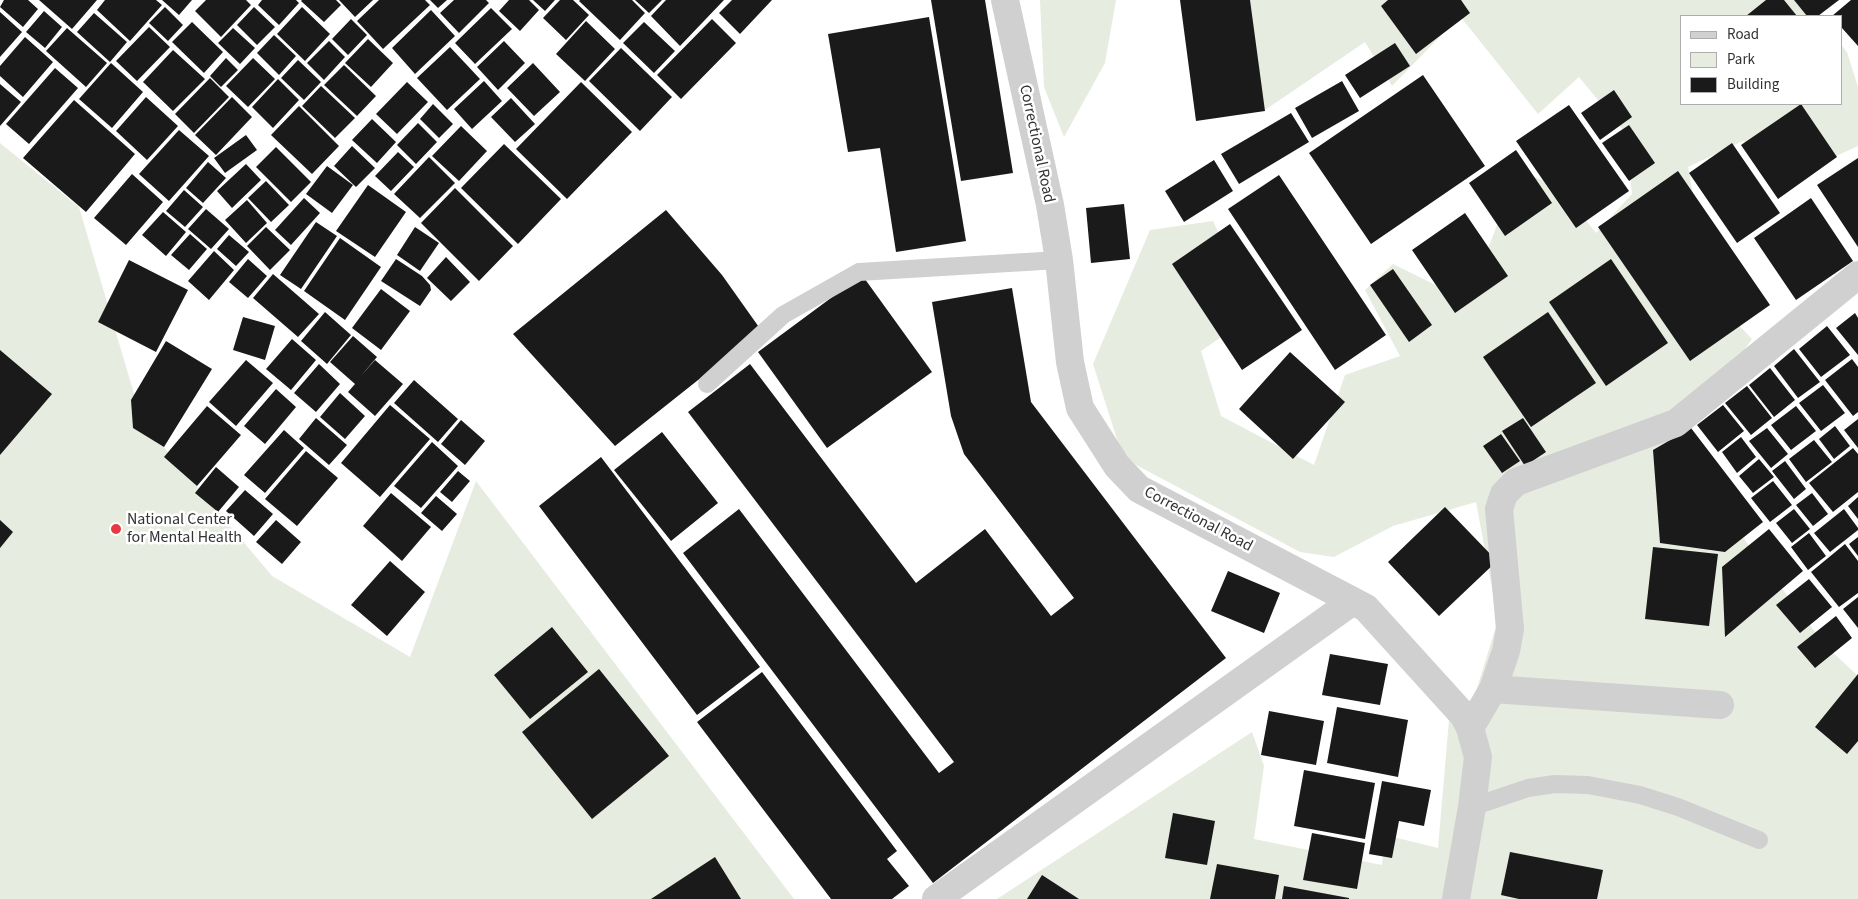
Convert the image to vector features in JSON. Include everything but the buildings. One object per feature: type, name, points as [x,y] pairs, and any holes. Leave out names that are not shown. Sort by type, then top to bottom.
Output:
[{"type":"street","name":"Correctional Road","points":[[1005,0],[1050,205],[1059,260],[1070,362],[1080,408],[1117,466],[1139,489],[1366,608],[1464,716],[1470,728],[1478,757],[1472,807],[1456,899]]},
{"type":"street","points":[[1470,728],[1494,689],[1506,651],[1510,629],[1500,509],[1504,494],[1516,482],[1676,422],[1858,274]]},
{"type":"street","points":[[936,899],[1353,601]]},
{"type":"street","points":[[1494,689],[1720,705]]},
{"type":"lane","points":[[707,384],[783,315],[859,272],[1059,260]]},
{"type":"lane","points":[[1472,807],[1528,788],[1555,784],[1588,785],[1640,795],[1678,807],[1759,840]]},
{"type":"green space","points":[[1040,0],[1116,0],[1105,63],[1064,137],[1044,87]]},
{"type":"green space","points":[[1245,0],[1802,0],[1815,15],[1680,15],[1680,105],[1843,105],[1843,47],[1847,52],[1858,87],[1858,146],[1788,178],[1743,141],[1688,167],[1699,227],[1694,278],[1752,339],[1675,449],[1826,646],[1858,676],[1858,899],[997,899],[1252,732],[1264,766],[1254,839],[1382,865],[1385,835],[1438,848],[1449,720],[1474,698],[1498,620],[1476,502],[1393,526],[1334,557],[1300,552],[1123,458],[1093,364],[1150,230],[1213,221],[1256,313],[1201,351],[1221,416],[1314,465],[1345,375],[1400,356],[1365,290],[1393,264],[1468,301],[1518,170],[1560,188],[1596,233],[1632,194],[1626,134],[1579,77],[1538,114],[1460,16],[1392,86],[1365,42],[1265,110]]},
{"type":"green space","name":"National Center for Mental Health","points":[[0,143],[79,207],[142,421],[272,576],[410,657],[476,481],[794,899],[0,899]]},
{"type":"place","name":"National Center for Mental Health","points":[[116,529]]}]
